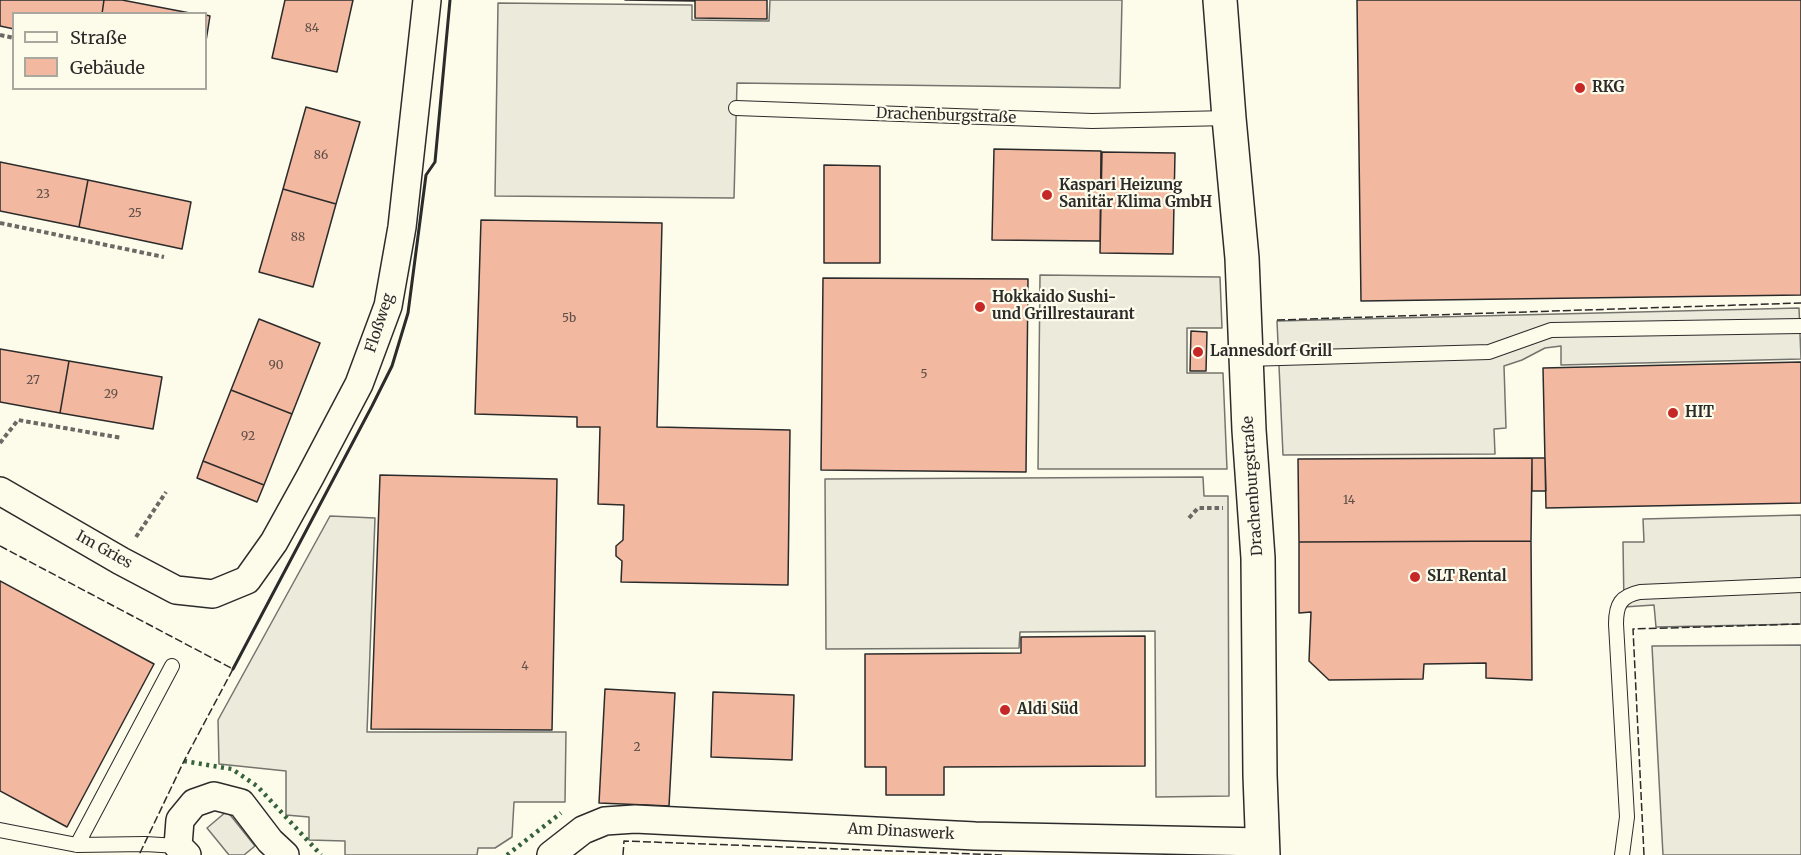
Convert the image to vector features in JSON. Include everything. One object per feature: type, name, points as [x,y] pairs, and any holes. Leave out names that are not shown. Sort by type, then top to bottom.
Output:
[{"type":"street","name":"Floßweg","points":[[213,594],[247,580],[274,542],[359,384],[388,306],[402,227],[427,0]]},
{"type":"street","name":"Drachenburgstraße","points":[[1220,0],[1242,258],[1249,430],[1258,558],[1263,849]]},
{"type":"street","name":"Im Gries","points":[[0,491],[176,590],[213,594]]},
{"type":"street","points":[[183,851],[180,820],[194,803],[214,796],[241,803],[270,841],[285,855]]},
{"type":"street","name":"Am Dinaswerk","points":[[551,855],[583,830],[605,821],[635,819],[1263,849]]},
{"type":"lane","name":"Drachenburgstraße","points":[[736,108],[1092,121],[1229,118]]},
{"type":"lane","points":[[1246,359],[1489,352],[1551,330],[1801,326]]},
{"type":"lane","points":[[1622,855],[1627,817],[1616,624],[1616,613],[1621,600],[1640,592],[1801,585]]},
{"type":"lane","points":[[77,845],[172,666]]},
{"type":"lane","points":[[0,830],[77,845],[145,844],[183,851]]},
{"type":"path","points":[[0,223],[164,257]]},
{"type":"path","points":[[0,443],[18,420],[122,438]]},
{"type":"path","points":[[121,561],[166,492]]},
{"type":"shaded area","points":[[770,0],[1122,0],[1120,88],[737,83],[734,198],[495,196],[498,3],[692,5],[692,20],[769,21]]},
{"type":"shaded area","points":[[1040,275],[1220,277],[1222,328],[1187,328],[1187,373],[1223,373],[1227,469],[1038,469]]},
{"type":"shaded area","points":[[1799,308],[1801,359],[1561,365],[1561,346],[1545,348],[1504,366],[1506,428],[1494,429],[1495,454],[1283,455],[1277,321]]},
{"type":"shaded area","points":[[1203,477],[1204,496],[1228,496],[1229,796],[1156,797],[1155,631],[1020,632],[1019,648],[826,649],[825,479]]},
{"type":"shaded area","points":[[1801,515],[1801,624],[1656,627],[1654,605],[1624,607],[1623,542],[1644,542],[1643,519]]},
{"type":"shaded area","points":[[330,516],[375,518],[367,732],[566,732],[565,802],[514,802],[512,837],[495,848],[478,848],[477,855],[345,855],[345,841],[309,840],[309,817],[286,815],[286,771],[219,764],[218,720]]},
{"type":"shaded area","points":[[1801,645],[1801,855],[1663,855],[1652,646]]},
{"type":"shaded area","points":[[227,811],[255,846],[244,855],[229,855],[207,828]]},
{"type":"building","points":[[0,0],[104,0],[102,12],[12,12],[12,29],[0,26]]},
{"type":"building","points":[[104,0],[122,0],[185,12],[102,12]]},
{"type":"building","points":[[285,0],[353,0],[337,72],[272,58]]},
{"type":"building","points":[[625,0],[767,0],[767,19],[695,18],[695,1]]},
{"type":"building","name":"RKG","points":[[1357,0],[1801,0],[1801,295],[1361,301]]},
{"type":"building","points":[[207,15],[210,16],[207,35]]},
{"type":"building","points":[[306,107],[360,122],[336,204],[283,189]]},
{"type":"building","name":"Kaspari Heizung Sanitär Klima GmbH","points":[[994,149],[1101,151],[1100,241],[992,240]]},
{"type":"building","points":[[1102,152],[1175,153],[1173,254],[1100,253]]},
{"type":"building","points":[[0,162],[88,180],[79,227],[0,211]]},
{"type":"building","points":[[824,165],[880,166],[880,263],[824,263]]},
{"type":"building","points":[[88,180],[191,202],[182,249],[79,227]]},
{"type":"building","points":[[283,189],[336,204],[313,287],[259,272]]},
{"type":"building","points":[[481,220],[662,223],[657,427],[790,430],[788,585],[621,582],[622,561],[616,556],[616,546],[623,540],[624,505],[598,504],[600,427],[577,427],[577,417],[475,414]]},
{"type":"building","points":[[823,278],[1028,279],[1026,472],[821,470]]},
{"type":"building","points":[[259,319],[320,343],[292,414],[231,390]]},
{"type":"building","name":"Lannesdorf Grill","points":[[1191,331],[1207,332],[1206,371],[1190,371]]},
{"type":"building","points":[[0,349],[69,361],[60,413],[0,402]]},
{"type":"building","points":[[69,361],[162,377],[153,429],[60,413]]},
{"type":"building","name":"HIT","points":[[1801,362],[1801,503],[1546,508],[1543,368]]},
{"type":"building","points":[[231,390],[292,414],[264,485],[203,461]]},
{"type":"building","points":[[1532,458],[1545,458],[1546,491],[1532,491]]},
{"type":"building","points":[[1532,458],[1531,541],[1299,542],[1298,459]]},
{"type":"building","points":[[203,461],[264,485],[257,502],[197,478]]},
{"type":"building","points":[[380,475],[557,479],[552,730],[371,729]]},
{"type":"building","name":"SLT Rental","points":[[1531,541],[1532,680],[1486,678],[1486,663],[1424,664],[1423,679],[1329,680],[1309,661],[1311,612],[1299,613],[1299,542]]},
{"type":"building","points":[[0,581],[154,664],[67,827],[0,791]]},
{"type":"building","name":"Aldi Süd","points":[[1145,636],[1145,766],[944,767],[944,795],[886,795],[886,767],[865,767],[865,654],[1021,653],[1021,637]]},
{"type":"building","points":[[605,689],[675,693],[669,806],[599,803]]},
{"type":"building","points":[[713,692],[794,695],[792,760],[711,757]]},
{"type":"hedge","points":[[184,761],[232,769],[257,786],[321,855]]},
{"type":"hedge","points":[[507,855],[561,813]]},
{"type":"fence","points":[[1277,320],[1801,303]]},
{"type":"fence","points":[[0,546],[233,669],[184,761],[139,855]]},
{"type":"fence","points":[[1644,855],[1633,629],[1801,624]]},
{"type":"fence","points":[[623,855],[624,841],[1002,855]]},
{"type":"wall","points":[[233,669],[392,366],[408,313],[426,175],[435,162],[450,0]]},
{"type":"place","name":"RKG","points":[[1580,88]]},
{"type":"place","name":"Kaspari Heizung Sanitär Klima GmbH","points":[[1047,195]]},
{"type":"place","name":"Hokkaido Sushi- und Grillrestaurant","points":[[980,307]]},
{"type":"place","name":"Lannesdorf Grill","points":[[1198,352]]},
{"type":"place","name":"HIT","points":[[1673,413]]},
{"type":"place","name":"SLT Rental","points":[[1415,577]]},
{"type":"place","name":"Aldi Süd","points":[[1005,710]]}]
